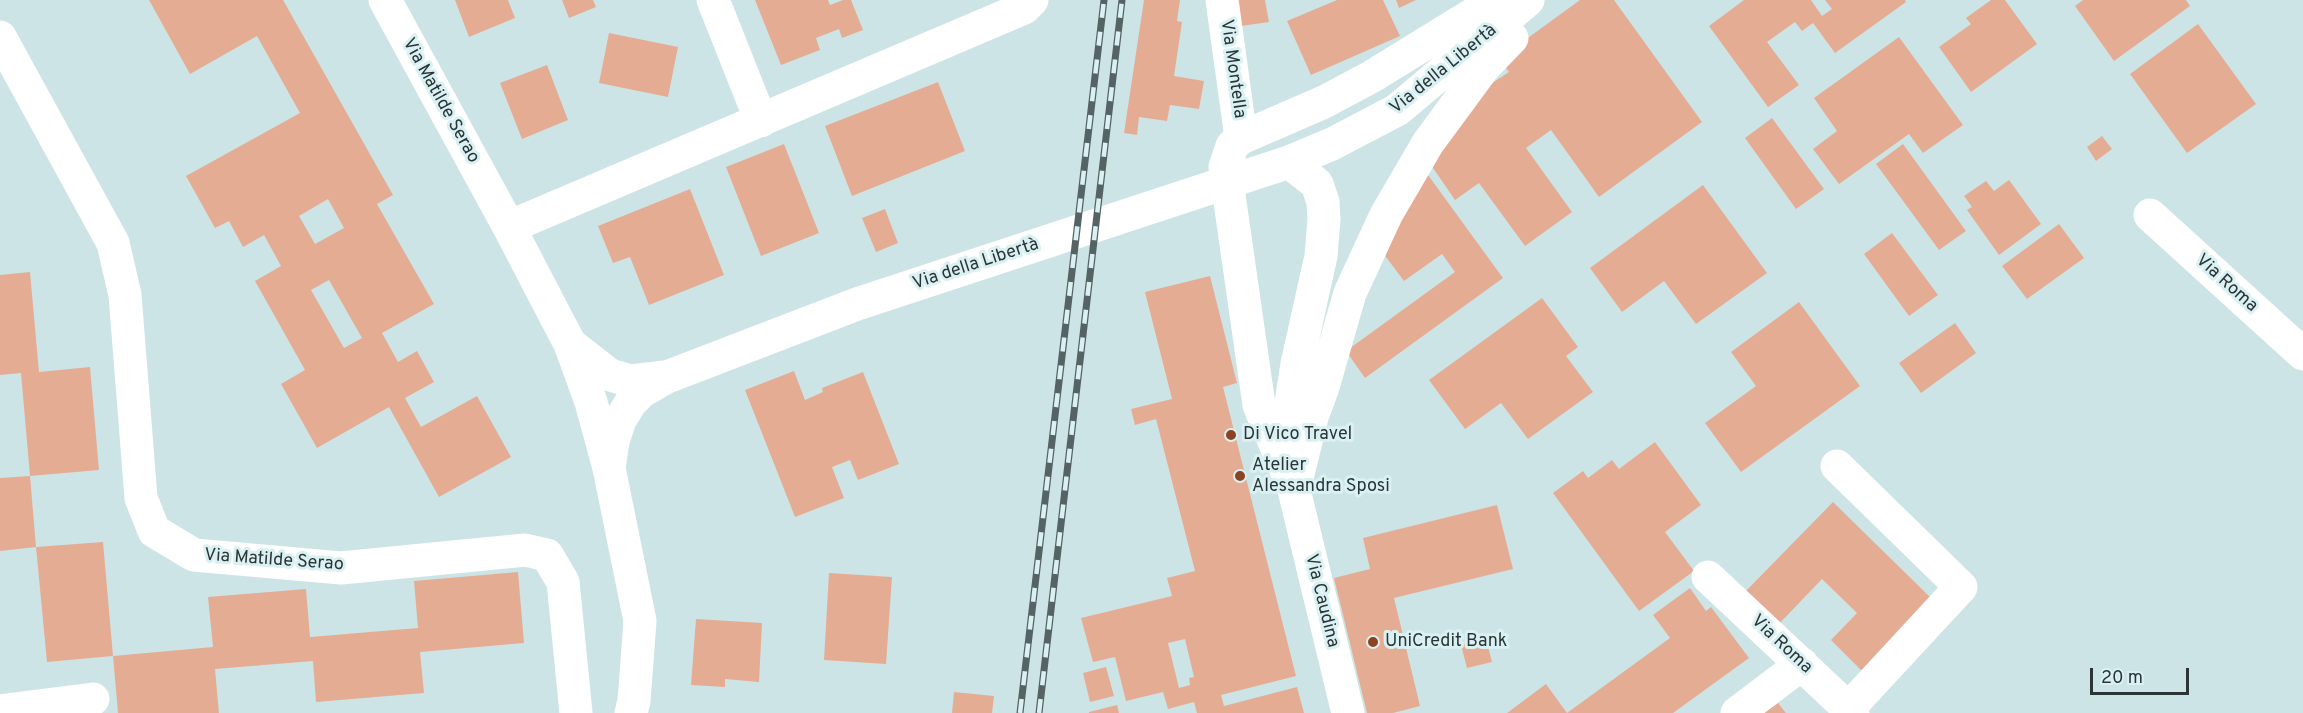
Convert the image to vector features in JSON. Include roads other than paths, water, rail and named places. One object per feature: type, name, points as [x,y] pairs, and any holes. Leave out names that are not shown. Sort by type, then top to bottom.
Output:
[{"type":"street","name":"Via Matilde Serao","points":[[385,0],[570,344],[591,402],[609,468],[640,621],[634,701],[631,713]]},
{"type":"street","points":[[713,0],[761,121]]},
{"type":"street","points":[[509,227],[1024,8],[1032,0]]},
{"type":"street","name":"Via Montella","points":[[1222,0],[1241,138]]},
{"type":"street","points":[[1294,490],[1259,405],[1225,167],[1232,146],[1241,138],[1324,102],[1488,5],[1508,0]]},
{"type":"street","name":"Via della Libertà","points":[[609,468],[613,441],[620,420],[631,402],[641,392],[667,377],[857,304],[1289,162],[1367,128],[1397,110],[1528,0]]},
{"type":"street","points":[[1294,490],[1312,417],[1350,293],[1386,215],[1428,143],[1484,67],[1517,33],[1533,0]]},
{"type":"street","name":"Via Matilde Serao","points":[[0,37],[113,243],[125,295],[141,498],[154,531],[194,555],[341,568],[525,550],[547,555],[563,582],[576,713]]},
{"type":"street","points":[[1289,162],[1317,184],[1323,202],[1324,219],[1321,256],[1297,364],[1290,409],[1294,490]]},
{"type":"street","name":"Via Roma","points":[[2150,215],[2303,354]]},
{"type":"street","name":"Via della Libertà","points":[[570,344],[610,375],[631,381],[667,377]]},
{"type":"street","points":[[1838,466],[1961,587],[1850,711]]},
{"type":"street","name":"Via Caudina","points":[[1294,490],[1348,713]]},
{"type":"street","name":"Via Roma","points":[[1708,577],[1850,711]]},
{"type":"street","points":[[1737,713],[1802,664]]},
{"type":"street","points":[[20,710],[93,699]]},
{"type":"railway","points":[[1020,713],[1104,0]]},
{"type":"railway","points":[[1039,713],[1122,0]]},
{"type":"place","name":"Di Vico Travel","points":[[1231,435]]},
{"type":"place","name":"Atelier Alessandra Sposi","points":[[1240,476]]},
{"type":"place","name":"UniCredit Bank","points":[[1373,642]]}]
